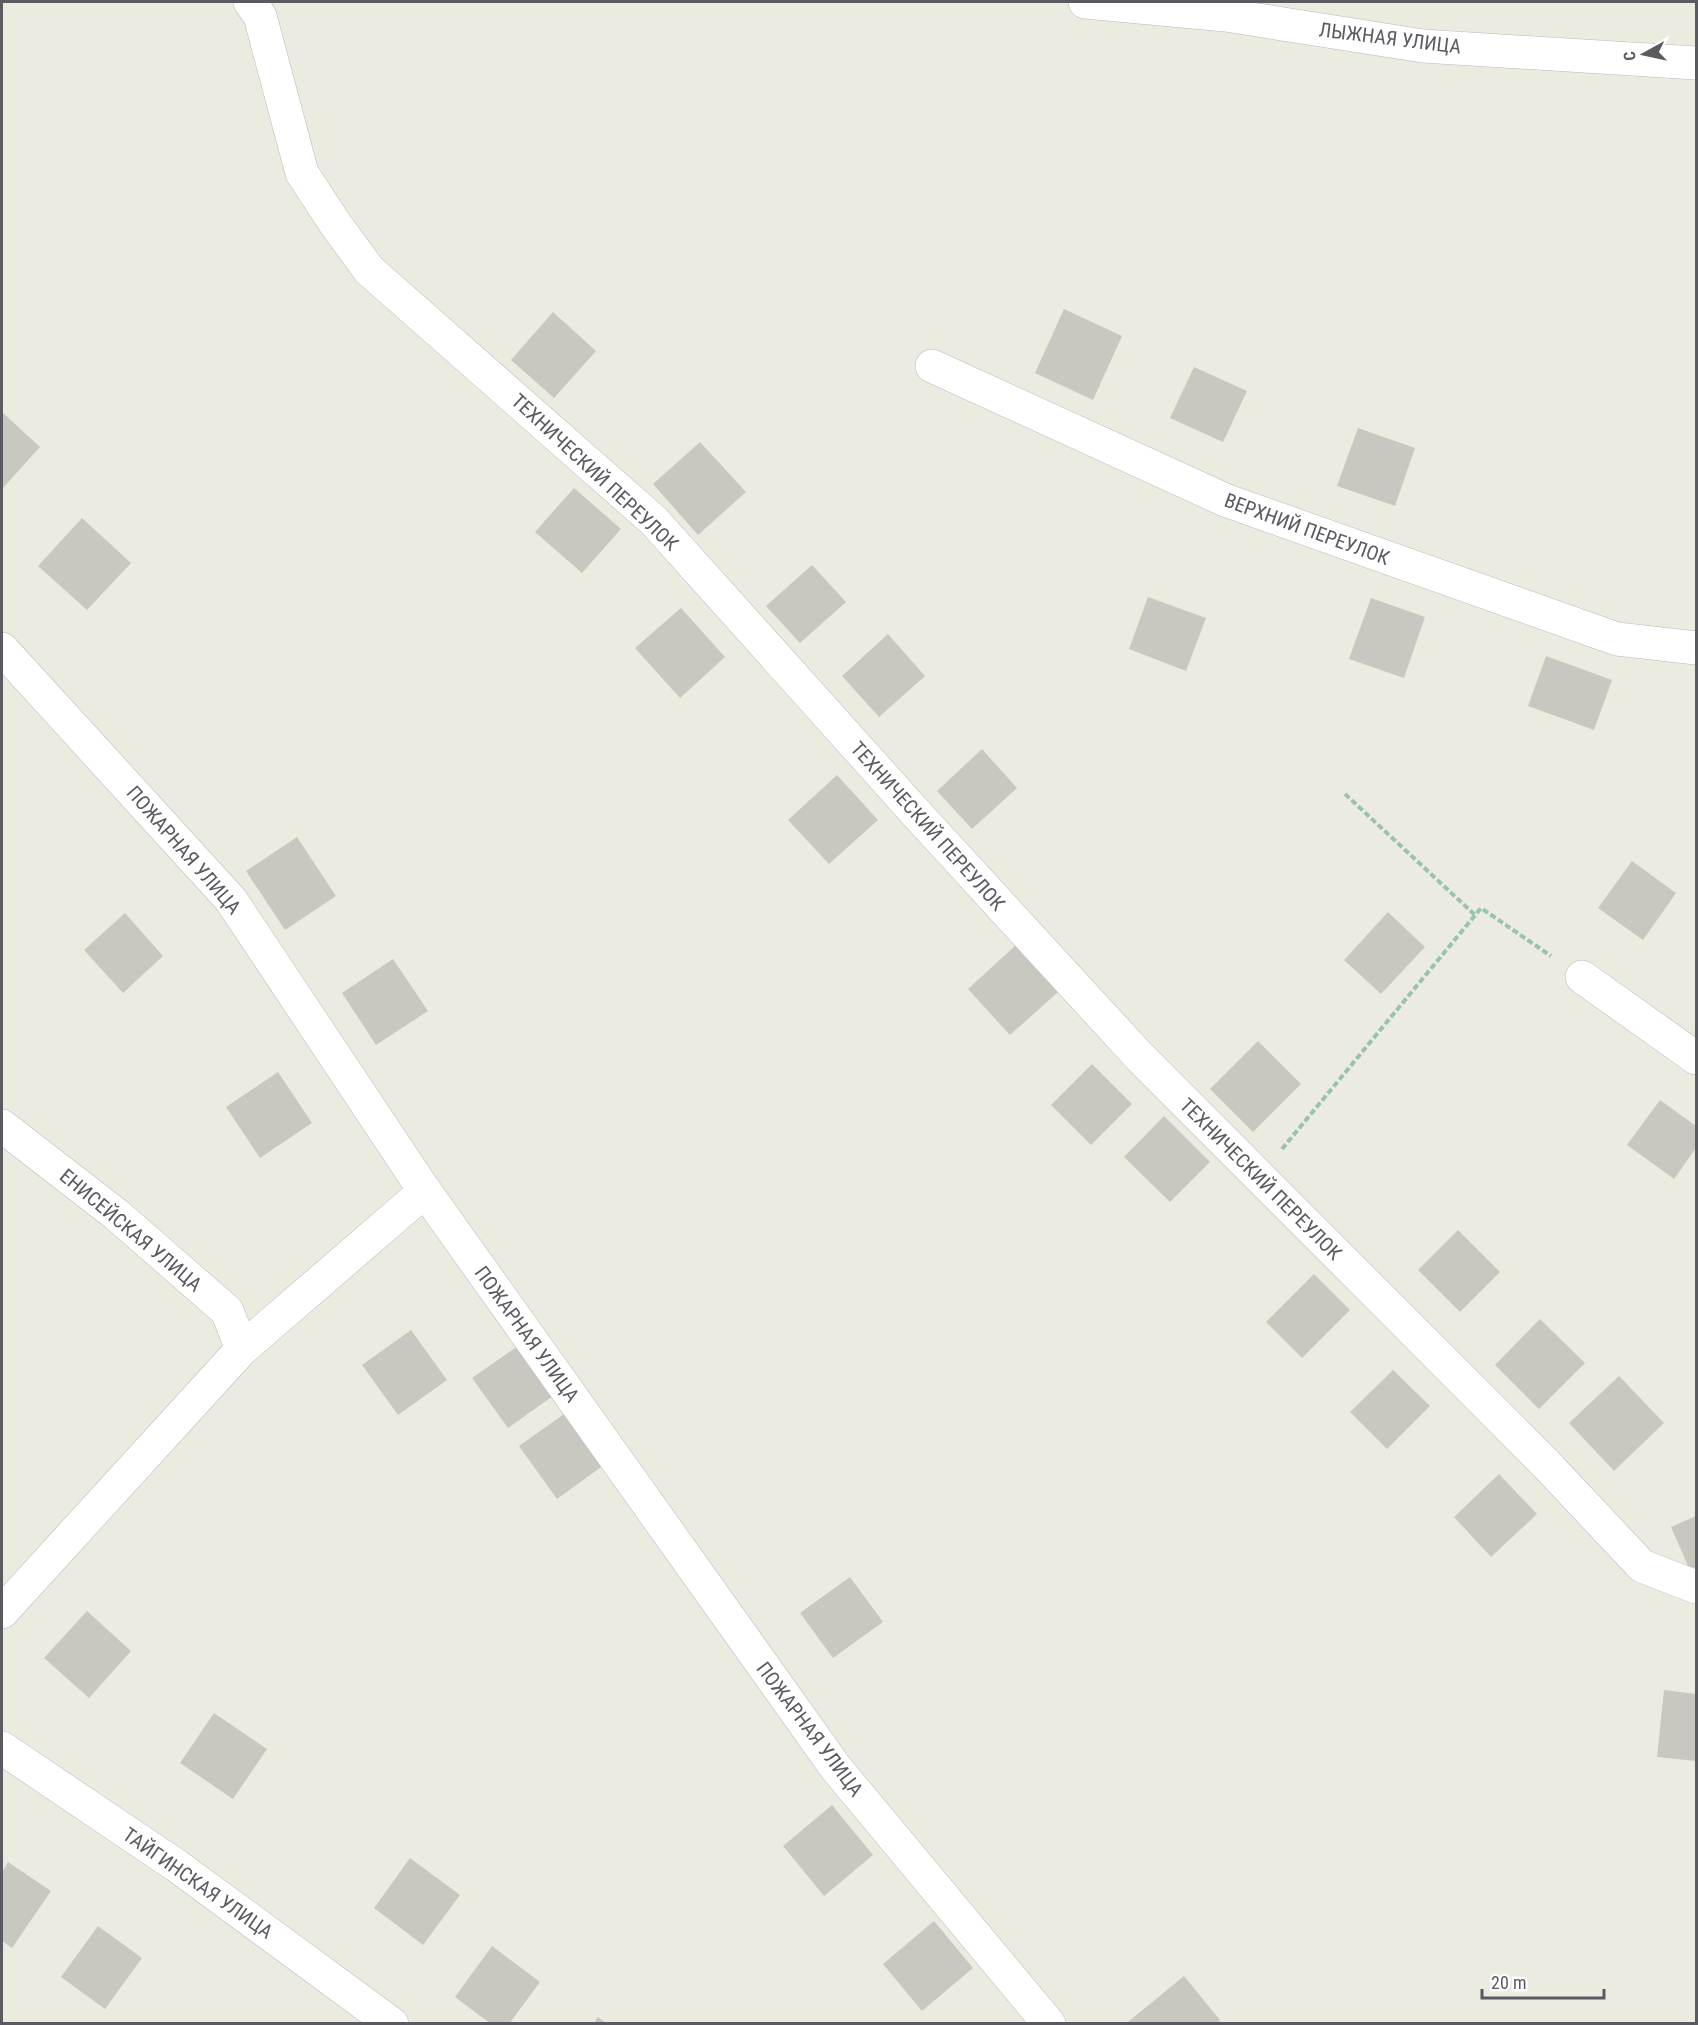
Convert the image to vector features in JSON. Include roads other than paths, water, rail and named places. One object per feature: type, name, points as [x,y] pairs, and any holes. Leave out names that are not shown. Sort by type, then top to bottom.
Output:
[{"type":"street","name":"ТЕХНИЧЕСКИЙ ПЕРЕУЛОК","points":[[250,2],[260,16],[302,173],[369,270],[654,521],[915,812],[1138,1055],[1546,1465],[1642,1566],[1696,1587]]},
{"type":"street","name":"ЛЫЖНАЯ УЛИЦА","points":[[1085,2],[1228,8],[1423,46],[1696,63]]},
{"type":"street","name":"ВЕРХНИЙ ПЕРЕУЛОК","points":[[932,366],[1225,500],[1617,639],[1696,648]]},
{"type":"street","name":"ПОЖАРНАЯ УЛИЦА","points":[[2,649],[231,900],[425,1191],[836,1768],[1049,2024]]},
{"type":"street","points":[[1582,976],[1696,1058]]},
{"type":"street","name":"ЕНИСЕЙСКАЯ УЛИЦА","points":[[2,1126],[117,1215],[227,1311],[242,1349]]},
{"type":"street","points":[[2,1612],[242,1349],[425,1191]]},
{"type":"street","name":"ТАЙГИНСКАЯ УЛИЦА","points":[[2,1748],[177,1866],[392,2024]]}]
